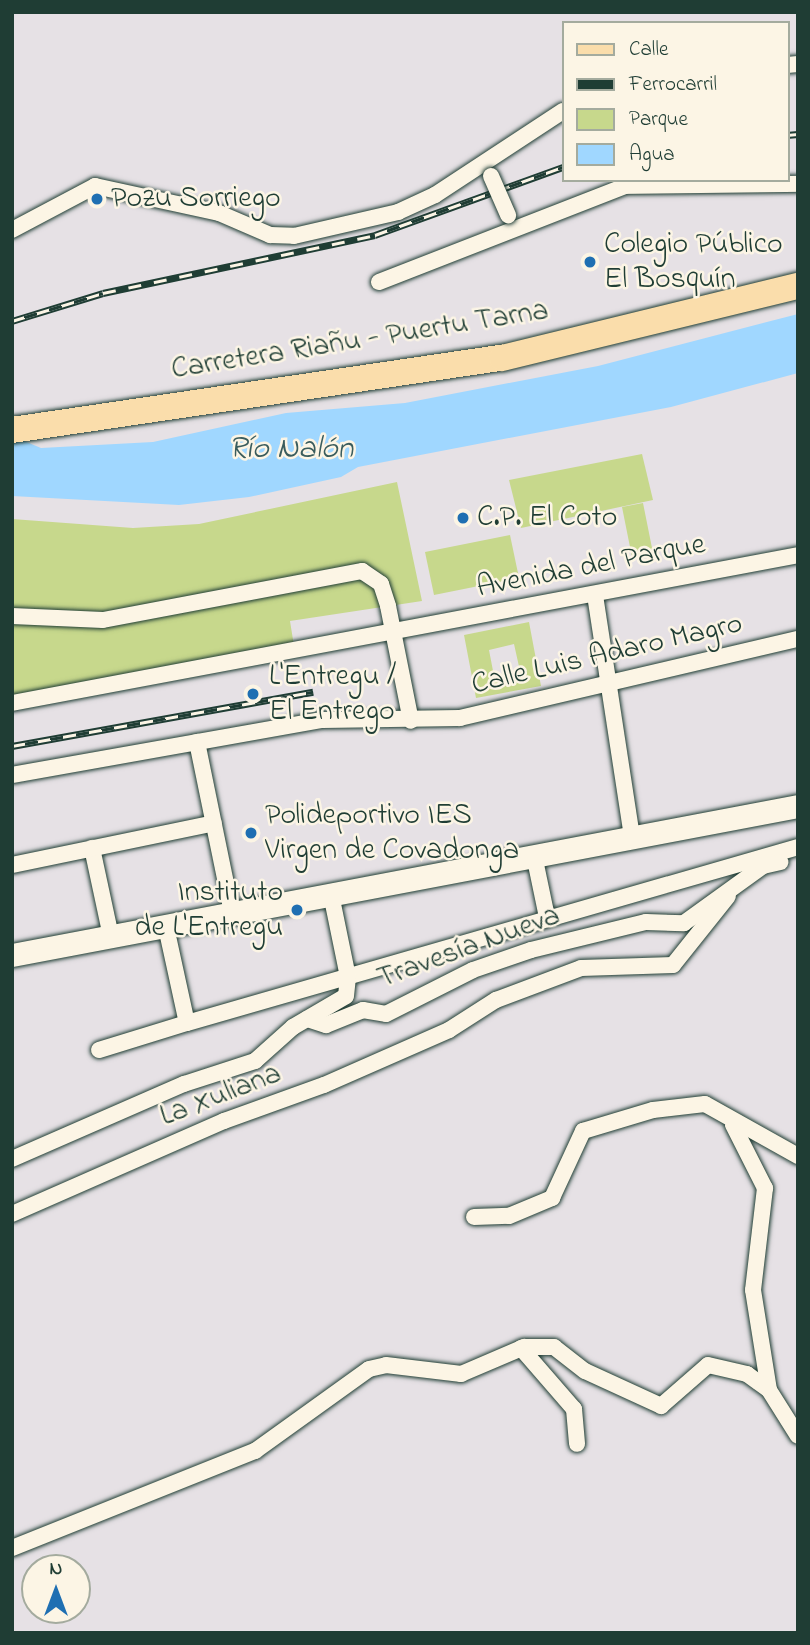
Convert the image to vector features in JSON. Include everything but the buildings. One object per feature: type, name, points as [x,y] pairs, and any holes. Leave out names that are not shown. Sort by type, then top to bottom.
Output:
[{"type":"main road","name":"Carretera Riañu - Puertu Tarna","points":[[12,430],[502,358],[798,286]]},
{"type":"street","points":[[13,228],[95,186],[294,236],[398,212],[488,170],[562,112]]},
{"type":"street","points":[[488,170],[512,220]]},
{"type":"street","points":[[379,282],[512,220],[625,187],[798,184]]},
{"type":"street","name":"Avenida del Parque","points":[[12,703],[798,555]]},
{"type":"street","points":[[12,616],[103,620],[362,571],[381,584],[419,721]]},
{"type":"street","points":[[595,594],[612,685],[632,836]]},
{"type":"street","name":"Calle Luis Adaro Magro","points":[[12,775],[322,720],[419,721],[612,685],[798,639]]},
{"type":"street","points":[[197,742],[232,912]]},
{"type":"street","points":[[12,955],[798,806]]},
{"type":"street","points":[[12,864],[214,823]]},
{"type":"street","points":[[99,1050],[798,846]]},
{"type":"street","points":[[92,848],[111,937]]},
{"type":"street","points":[[534,855],[548,917]]},
{"type":"street","points":[[728,896],[763,866],[798,857]]},
{"type":"street","points":[[331,894],[348,977]]},
{"type":"street","name":"Travesía Nueva","points":[[307,1018],[326,1024],[363,1010],[386,1014],[473,970],[605,931],[684,923],[728,896]]},
{"type":"street","name":"La Xuliana","points":[[12,1214],[449,1030],[496,1000],[581,968],[673,965],[728,896]]},
{"type":"street","points":[[166,927],[187,1023]]},
{"type":"street","name":"La Xuliana","points":[[12,1159],[184,1084],[255,1061],[307,1018],[346,996],[348,977]]},
{"type":"street","points":[[474,1217],[509,1216],[559,1194],[577,1139],[592,1127],[705,1104],[733,1125],[798,1156]]},
{"type":"street","points":[[733,1125],[765,1188],[753,1290],[769,1390]]},
{"type":"street","points":[[12,1548],[201,1467],[255,1451],[369,1369],[386,1365],[461,1374],[521,1348],[554,1346],[585,1371],[661,1406],[708,1365],[747,1374],[769,1390],[798,1436]]},
{"type":"street","points":[[521,1348],[574,1409],[578,1444]]},
{"type":"green space","points":[[642,454],[653,500],[521,528],[509,480]]},
{"type":"green space","points":[[397,482],[422,601],[290,621],[294,646],[12,703],[12,519],[133,528],[199,524]]},
{"type":"green space","points":[[643,503],[653,553],[632,557],[622,507]]},
{"type":"green space","points":[[510,535],[519,578],[434,595],[425,552]]},
{"type":"green space","points":[[529,622],[541,686],[476,698],[464,635]],"holes":[[[514,644],[520,671],[494,676],[489,650]]]},
{"type":"water","name":"Río Nalón","points":[[798,314],[798,373],[671,407],[358,467],[341,477],[249,497],[179,505],[12,496],[12,436],[41,448],[153,442],[286,413],[405,403],[598,366]]},
{"type":"railway","points":[[789,135],[798,134]]},
{"type":"railway","points":[[12,321],[103,293],[375,235],[562,167]]},
{"type":"railway","points":[[12,746],[313,692]]},
{"type":"place","name":"Pozu Sorriego","points":[[97,199]]},
{"type":"place","name":"Colegio Público El Bosquín","points":[[590,262]]},
{"type":"place","name":"C.P. El Coto","points":[[463,518]]},
{"type":"place","name":"L'Entregu / El Entrego","points":[[253,694]]},
{"type":"place","name":"Polideportivo IES Virgen de Covadonga","points":[[251,833]]},
{"type":"place","name":"Instituto de L'Entregu","points":[[297,910]]}]
